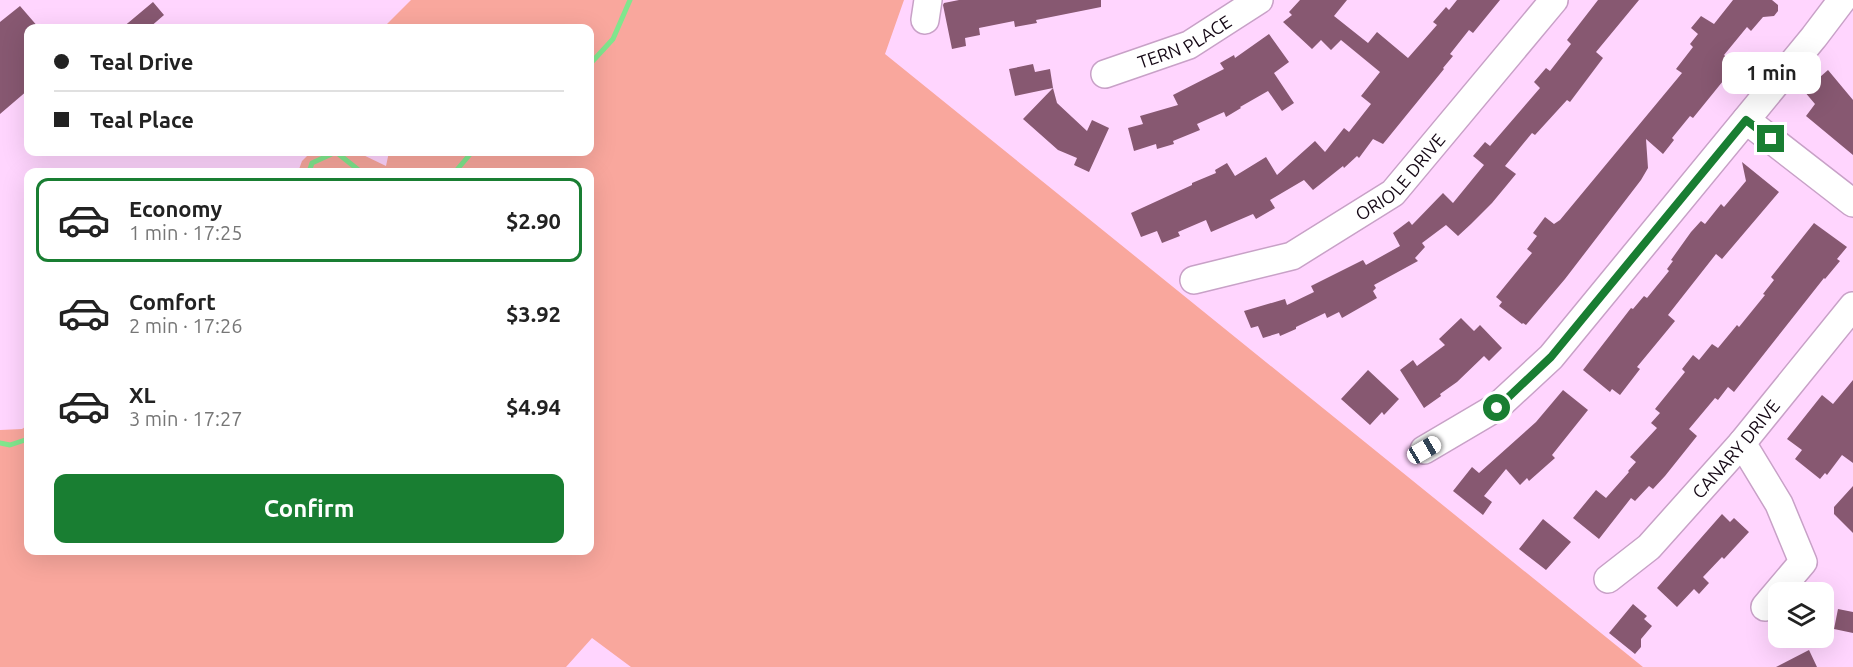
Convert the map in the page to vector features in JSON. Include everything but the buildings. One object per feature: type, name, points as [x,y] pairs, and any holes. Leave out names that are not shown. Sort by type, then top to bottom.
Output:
[{"type":"street","name":"TERN PLACE","points":[[1105,74],[1189,45],[1259,0]]},
{"type":"street","name":"ORIOLE DRIVE","points":[[1194,280],[1292,256],[1393,193],[1554,0]]},
{"type":"street","points":[[1424,450],[1497,408],[1551,357],[1844,0],[1853,6]]},
{"type":"street","points":[[1746,120],[1853,203]]},
{"type":"street","name":"CANARY DRIVE","points":[[1608,579],[1649,547],[1742,443],[1853,306]]},
{"type":"street","points":[[1742,443],[1779,504],[1803,562],[1765,607]]},
{"type":"shaded area","points":[[411,0],[904,0],[885,54],[1643,667],[631,667],[592,638],[566,667],[0,667],[0,430],[24,428],[24,555],[594,555],[594,168],[299,168],[307,156],[365,156],[386,166],[388,156],[594,156],[594,24],[387,24]]},
{"type":"waterway","points":[[594,60],[613,39],[630,0]]},
{"type":"waterway","points":[[310,168],[312,163],[327,156]]},
{"type":"waterway","points":[[341,156],[356,168]]},
{"type":"waterway","points":[[458,168],[469,156]]},
{"type":"waterway","points":[[0,443],[10,445],[24,440]]},
{"type":"route","points":[[1497,408],[1551,357],[1746,120],[1771,139]]}]
